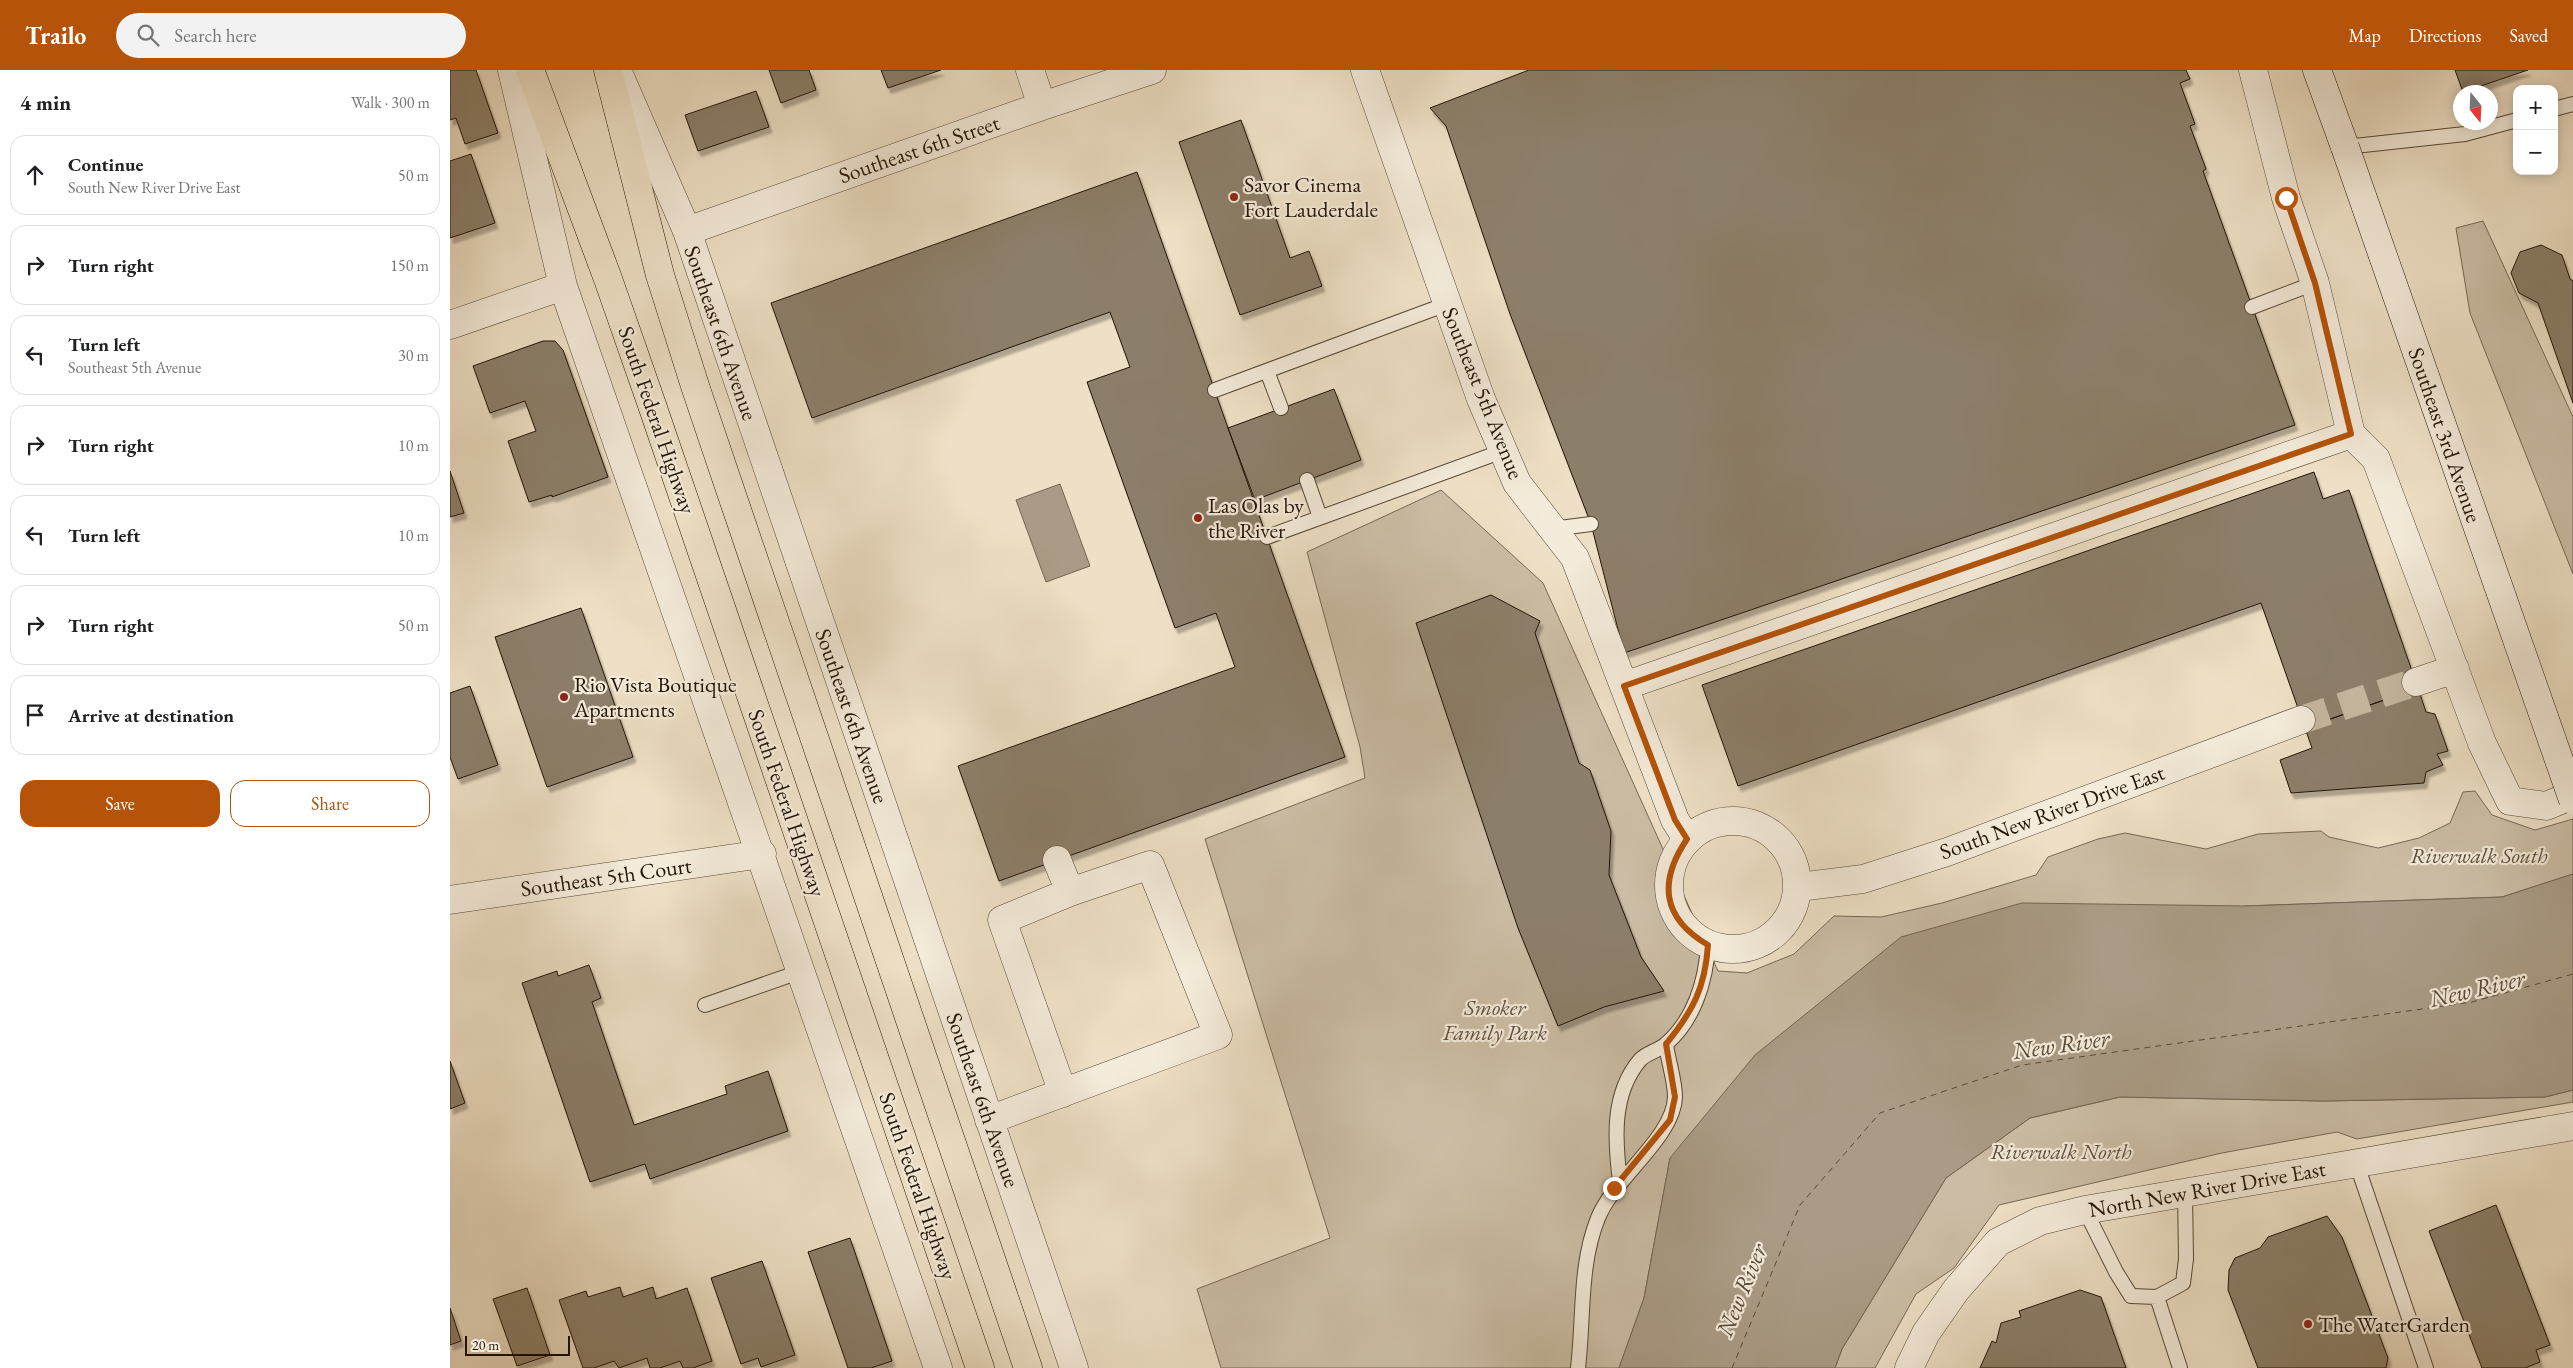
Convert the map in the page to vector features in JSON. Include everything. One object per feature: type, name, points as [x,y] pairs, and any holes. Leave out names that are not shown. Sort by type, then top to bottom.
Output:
[{"type":"main road","name":"South Federal Highway","points":[[530,70],[608,279],[655,414],[980,1368]]},
{"type":"main road","name":"South Federal Highway","points":[[608,70],[660,275],[693,380],[1028,1368]]},
{"type":"street","points":[[512,70],[562,286],[762,854],[938,1368]]},
{"type":"street","name":"Southeast 6th Avenue","points":[[617,70],[686,230],[1074,1368]]},
{"type":"street","points":[[1030,70],[1042,106]]},
{"type":"street","name":"Southeast 6th Street","points":[[686,230],[1042,106],[1152,70]]},
{"type":"street","name":"Southeast 5th Avenue","points":[[1366,70],[1481,399],[1517,483],[1575,558],[1675,820],[1687,839]]},
{"type":"street","points":[[2253,70],[2286,198],[2315,283],[2351,434],[2376,458],[2482,743],[2510,801],[2546,806],[2573,795]]},
{"type":"street","name":"Southeast 3rd Avenue","points":[[2317,70],[2573,800]]},
{"type":"street","points":[[450,325],[562,286]]},
{"type":"street","points":[[1624,686],[2351,434]]},
{"type":"street","points":[[2416,682],[2456,669]]},
{"type":"street","name":"South New River Drive East","points":[[1798,887],[1862,879],[1947,852],[2301,720]]},
{"type":"street","points":[[1727,820],[1749,822],[1770,831],[1786,847],[1796,867],[1798,887],[1794,908],[1784,925],[1769,939],[1750,947],[1730,950],[1708,945],[1693,936],[1678,921],[1670,902],[1668,880],[1674,858],[1687,839],[1705,827],[1727,820]]},
{"type":"street","name":"Southeast 5th Court","points":[[450,900],[762,854]]},
{"type":"street","points":[[1057,860],[1070,892]]},
{"type":"street","points":[[989,1120],[1062,1093],[1218,1035],[1150,865],[1070,892],[1002,920],[1062,1093]]},
{"type":"street","name":"North New River Drive East","points":[[1909,1368],[1926,1333],[1956,1290],[1998,1242],[2040,1222],[2085,1210],[2573,1126]]},
{"type":"lane","points":[[2558,108],[2573,104]]},
{"type":"lane","points":[[2345,147],[2465,134],[2513,121]]},
{"type":"lane","points":[[2252,307],[2315,283]]},
{"type":"lane","points":[[1215,390],[1447,304]]},
{"type":"lane","points":[[1268,371],[1281,408]]},
{"type":"lane","points":[[1267,537],[1503,451]]},
{"type":"lane","points":[[1307,480],[1320,517]]},
{"type":"lane","points":[[1552,529],[1591,524]]},
{"type":"lane","points":[[1620,1182],[1617,1133],[1618,1103],[1640,1059],[1666,1044],[1686,1019],[1702,988],[1708,945]]},
{"type":"lane","points":[[705,1005],[802,971]]},
{"type":"lane","points":[[1578,1368],[1586,1256],[1598,1217],[1620,1182],[1670,1120],[1675,1097],[1666,1044]]},
{"type":"lane","points":[[2356,1162],[2426,1368]]},
{"type":"lane","points":[[2085,1210],[2116,1272],[2131,1296],[2157,1297],[2182,1283],[2186,1259],[2185,1192]]},
{"type":"lane","points":[[2157,1297],[2180,1368]]},
{"type":"green space","points":[[2483,221],[2573,417],[2573,574],[2470,313],[2456,228]]},
{"type":"green space","name":"Smoker Family Park","points":[[1441,490],[1543,583],[1718,971],[1747,973],[1794,954],[1834,916],[1881,917],[1942,903],[2036,875],[2048,857],[2098,839],[2125,833],[2206,849],[2258,834],[2321,831],[2329,837],[2378,848],[2419,838],[2450,823],[2463,792],[2475,791],[2492,815],[2535,830],[2573,819],[2573,874],[2502,897],[2245,906],[1670,1158],[1644,1298],[1619,1368],[1221,1368],[1197,1289],[1330,1238],[1205,839],[1365,778],[1360,747],[1307,552]]},
{"type":"green space","name":"Riverwalk North","points":[[2573,1090],[2573,1102],[2357,1139],[2337,1132],[2222,1153],[1999,1205],[1954,1268],[1916,1294],[1875,1368],[1835,1368],[1842,1349],[1946,1178],[2030,1118],[2120,1097],[2323,1101],[2545,1097]]},
{"type":"water","points":[[1060,484],[1090,566],[1046,582],[1016,500]]},
{"type":"water","name":"New River","points":[[2573,874],[2573,1090],[2545,1097],[2323,1101],[2120,1097],[2030,1118],[1946,1178],[1842,1349],[1835,1368],[1619,1368],[1644,1298],[1670,1158],[1755,1055],[1901,937],[2022,903],[2245,906],[2502,897]]},
{"type":"building","points":[[450,70],[476,70],[498,133],[465,144],[456,118],[450,120]]},
{"type":"building","points":[[769,70],[809,70],[816,90],[781,103]]},
{"type":"building","points":[[881,70],[941,70],[888,88]]},
{"type":"building","points":[[1529,70],[2186,70],[2190,79],[2180,83],[2195,124],[2190,126],[2206,169],[2203,171],[2295,425],[1624,653],[1591,524],[1510,314],[1446,126],[1430,108]]},
{"type":"building","points":[[2455,70],[2528,70],[2484,85],[2460,85]]},
{"type":"building","points":[[756,91],[769,127],[698,151],[685,115]]},
{"type":"building","name":"Savor Cinema Fort Lauderdale","points":[[1241,120],[1290,258],[1309,251],[1322,286],[1240,315],[1179,142]]},
{"type":"building","points":[[471,154],[495,223],[450,238],[450,161]]},
{"type":"building","name":"Las Olas by the River","points":[[1137,172],[1345,757],[999,881],[958,766],[1235,667],[1216,613],[1175,628],[1087,382],[1130,367],[1110,312],[812,418],[771,303]]},
{"type":"building","points":[[2541,245],[2562,255],[2570,279],[2573,281],[2573,403],[2538,303],[2519,293],[2511,273],[2520,252]]},
{"type":"building","points":[[543,341],[555,341],[563,350],[608,477],[552,497],[552,495],[529,502],[508,441],[536,431],[525,401],[490,413],[473,366]]},
{"type":"building","points":[[1334,389],[1361,460],[1255,500],[1228,428]]},
{"type":"building","points":[[450,471],[464,513],[450,517]]},
{"type":"building","points":[[2314,472],[2323,499],[2349,490],[2418,688],[2305,728],[2261,603],[1738,786],[1702,685]]},
{"type":"building","points":[[1491,595],[1540,621],[1535,633],[1579,763],[1590,770],[1611,831],[1609,875],[1641,957],[1664,991],[1604,1007],[1558,1026],[1518,928],[1416,623]]},
{"type":"building","name":"Rio Vista Boutique Apartments","points":[[581,608],[633,757],[547,787],[495,637]]},
{"type":"building","points":[[470,686],[498,765],[458,779],[450,757],[450,693]]},
{"type":"building","points":[[2418,688],[2426,712],[2435,714],[2448,751],[2437,754],[2443,765],[2426,772],[2424,783],[2291,793],[2280,760],[2312,748],[2305,728]]},
{"type":"building","points":[[589,965],[601,998],[592,1002],[634,1125],[727,1094],[725,1086],[768,1071],[788,1131],[650,1179],[645,1164],[590,1182],[522,983],[557,971],[558,976]]},
{"type":"building","points":[[450,1061],[465,1103],[450,1109]]},
{"type":"building","points":[[2496,1205],[2550,1345],[2536,1350],[2540,1362],[2525,1368],[2482,1368],[2429,1231]]},
{"type":"building","name":"The WaterGarden","points":[[2327,1216],[2342,1237],[2388,1358],[2386,1368],[2258,1368],[2228,1290],[2229,1270],[2235,1258],[2260,1248],[2268,1237]]},
{"type":"building","points":[[850,1238],[892,1361],[871,1368],[848,1368],[808,1252]]},
{"type":"building","points":[[762,1261],[795,1355],[761,1367],[758,1358],[741,1364],[711,1278]]},
{"type":"building","points":[[620,1287],[623,1297],[653,1287],[656,1299],[687,1288],[712,1361],[693,1368],[683,1368],[680,1361],[660,1368],[650,1368],[647,1358],[619,1368],[614,1361],[594,1368],[583,1368],[559,1300],[586,1291],[588,1297]]},
{"type":"building","points":[[527,1288],[550,1355],[517,1366],[493,1299]]},
{"type":"building","points":[[2080,1290],[2101,1297],[2126,1368],[1980,1368],[1992,1341],[1996,1343],[2001,1323],[2021,1317],[2019,1311]]},
{"type":"building","points":[[450,1308],[461,1341],[450,1345]]},
{"type":"ferry route","points":[[1732,1368],[1800,1205],[1880,1113],[2022,1065],[2472,1002],[2573,974]]},
{"type":"tunnel","points":[[2301,720],[2416,682]]},
{"type":"place","name":"Savor Cinema Fort Lauderdale","points":[[1234,197]]},
{"type":"place","name":"Las Olas by the River","points":[[1198,518]]},
{"type":"place","name":"Rio Vista Boutique Apartments","points":[[564,697]]},
{"type":"place","name":"The WaterGarden","points":[[2308,1324]]},
{"type":"route","points":[[1614,1188],[1638,1163],[1670,1120],[1675,1097],[1666,1044],[1686,1019],[1702,988],[1707,964],[1708,945],[1693,936],[1678,921],[1670,902],[1668,880],[1674,858],[1687,839],[1675,820],[1624,686],[2351,434],[2315,283],[2286,198]]},
{"type":"park label","name":"Riverwalk South","points":[[2479,855]]}]
